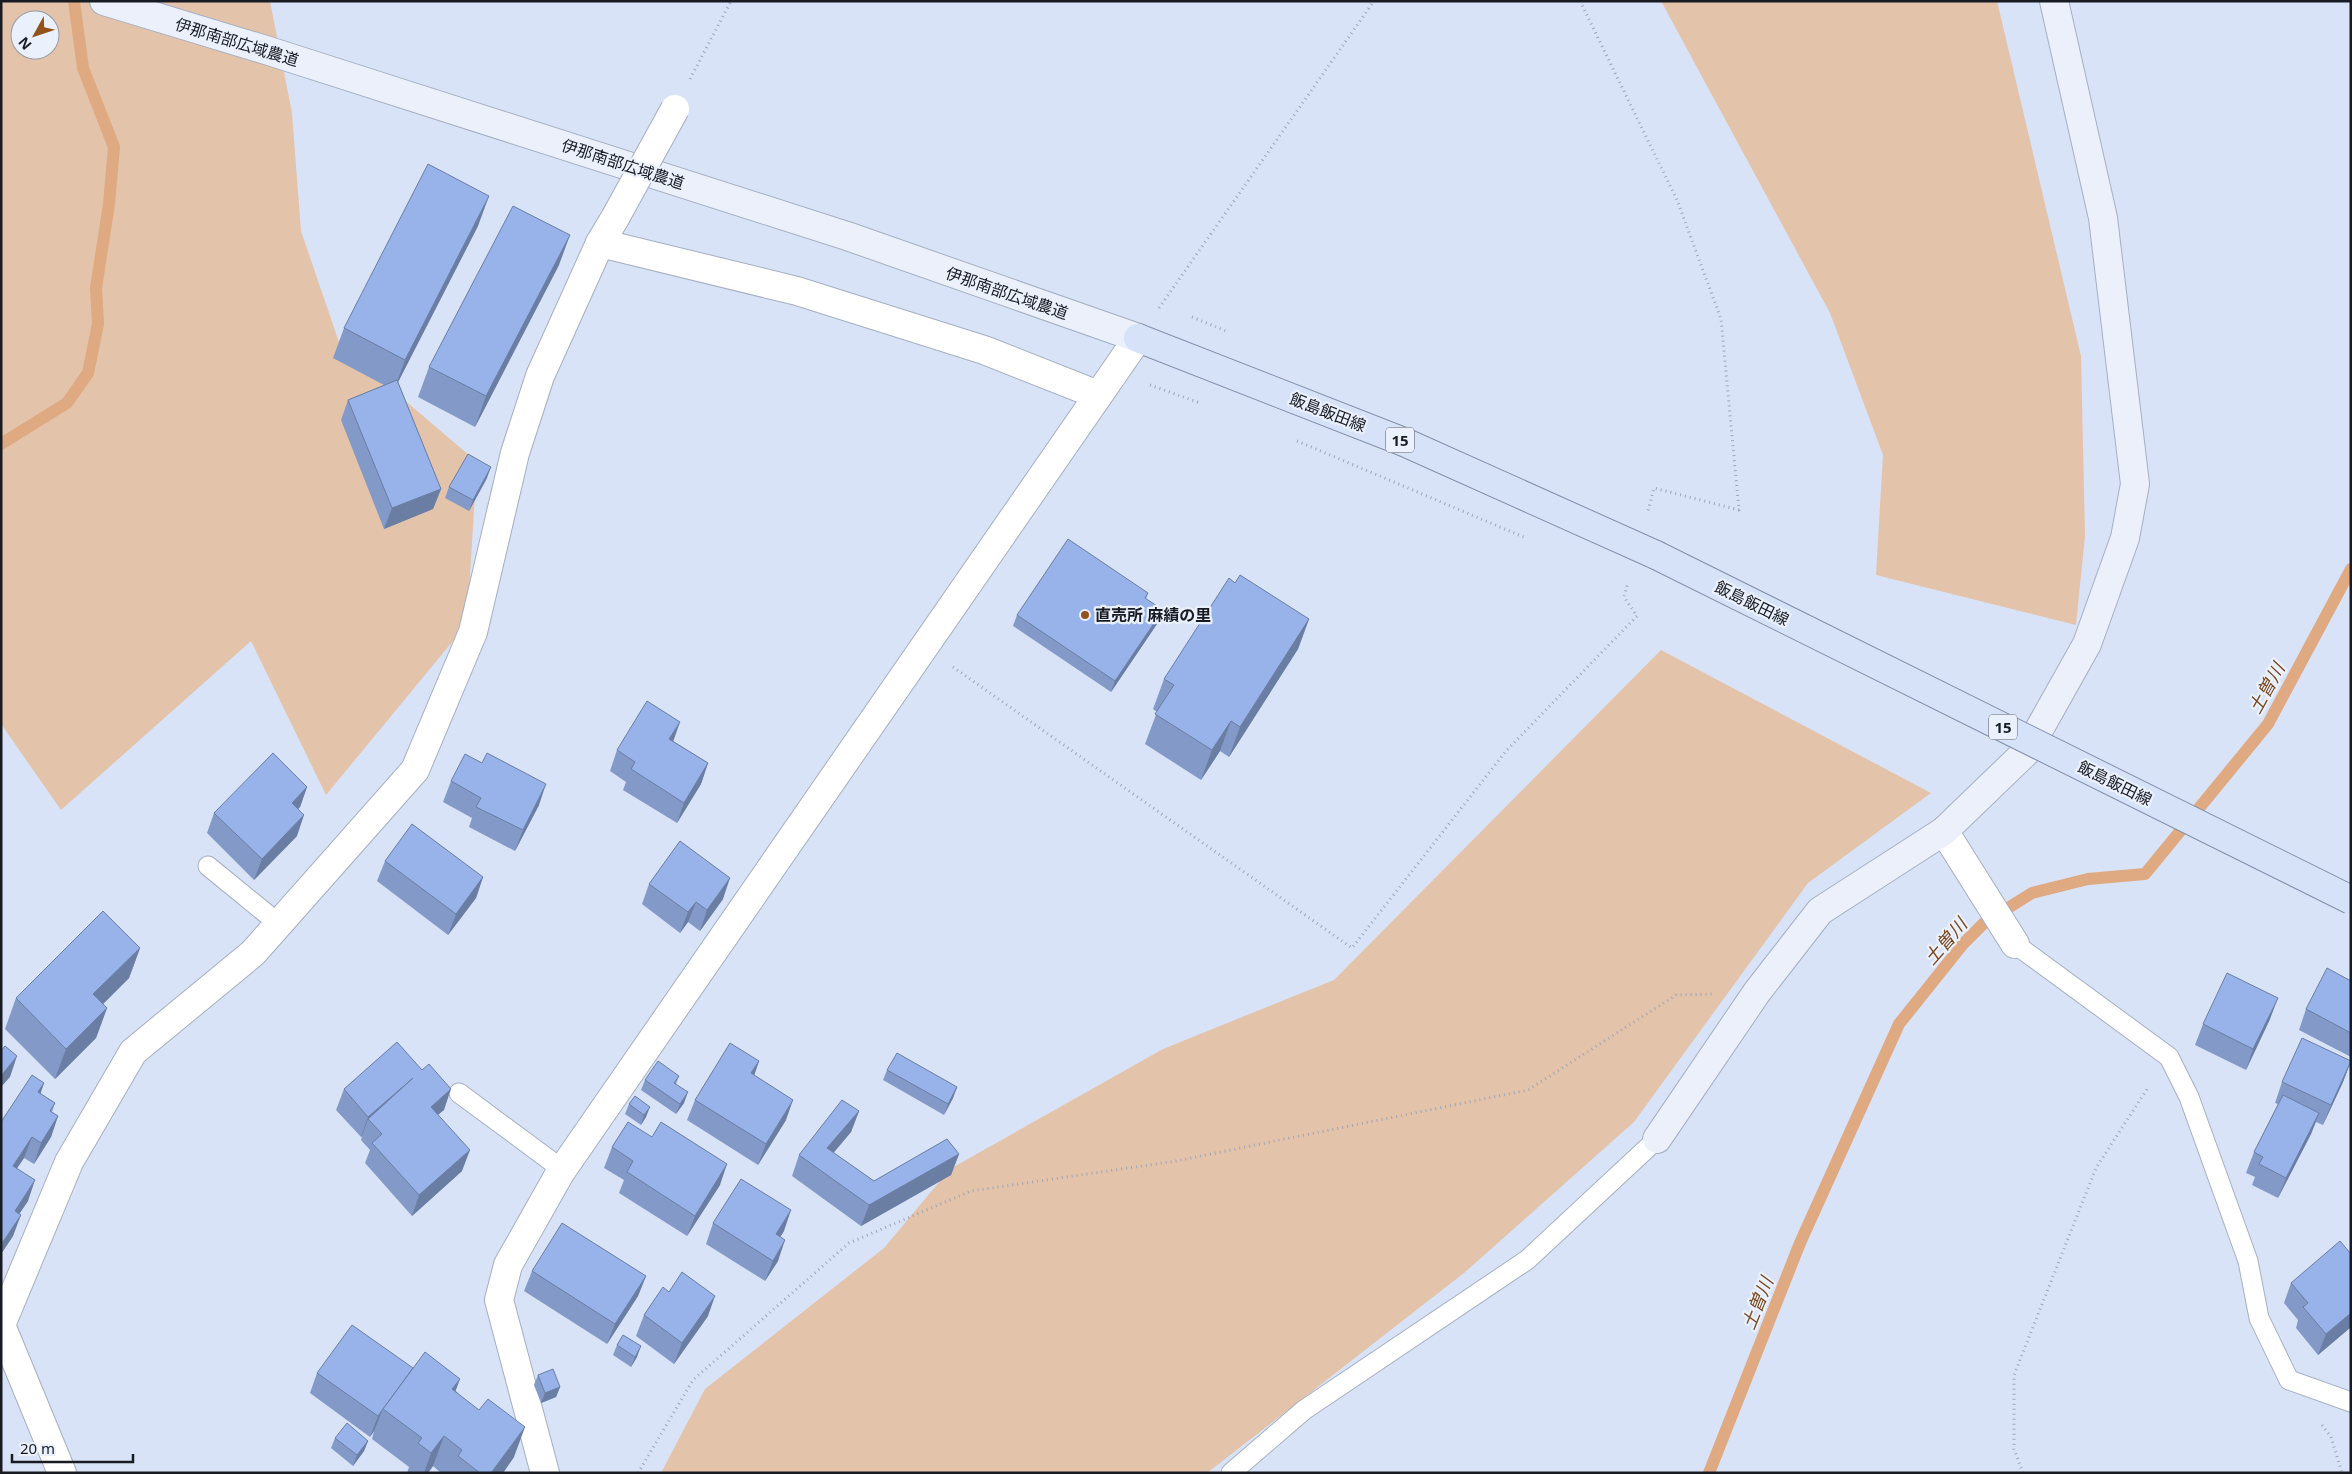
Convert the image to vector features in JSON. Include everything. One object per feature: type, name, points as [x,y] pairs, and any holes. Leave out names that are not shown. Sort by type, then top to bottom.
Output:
[{"type":"main road","name":"飯島飯田線","points":[[1138,338],[1404,442],[1656,555],[2351,900]]},
{"type":"street","name":"伊那南部広域農道","points":[[104,1],[269,51],[847,236],[1138,338]]},
{"type":"street","points":[[1657,1139],[1757,992],[1820,911],[1944,831],[2027,752],[2087,644],[2126,538],[2135,484],[2103,218],[2054,1]]},
{"type":"street","points":[[62,1473],[1,1325],[69,1162],[133,1052],[253,953],[416,770],[473,632],[515,452],[540,376],[600,243],[674,108]]},
{"type":"street","points":[[600,243],[797,291],[984,350],[1098,395]]},
{"type":"street","points":[[545,1473],[498,1300],[508,1265],[563,1170],[926,648],[1138,338]]},
{"type":"street","points":[[1944,831],[1982,895],[2015,944]]},
{"type":"lane","points":[[208,866],[279,924]]},
{"type":"lane","points":[[2015,944],[2169,1057],[2189,1097],[2248,1261],[2259,1318],[2289,1380],[2351,1402]]},
{"type":"lane","points":[[459,1093],[563,1170]]},
{"type":"lane","points":[[1231,1473],[1304,1410],[1527,1260],[1657,1139]]},
{"type":"path","points":[[674,108],[731,1]]},
{"type":"path","points":[[1138,338],[1374,1]]},
{"type":"path","points":[[1580,1],[1677,200],[1721,319],[1739,510],[1654,488],[1648,511]]},
{"type":"path","points":[[1114,372],[1204,404]]},
{"type":"path","points":[[1294,440],[1529,540]]},
{"type":"path","points":[[1619,578],[1635,585]]},
{"type":"path","points":[[926,648],[1352,948],[1506,751],[1636,616],[1624,597],[1628,582]]},
{"type":"path","points":[[638,1473],[693,1380],[848,1243],[971,1190],[1176,1162],[1528,1090],[1676,995],[1757,992]]},
{"type":"path","points":[[2023,1473],[2014,1449],[2014,1375],[2096,1168],[2169,1057]]},
{"type":"shaded area","points":[[1,1],[270,1],[292,113],[301,231],[340,345],[477,462],[467,624],[326,795],[251,641],[61,810],[1,724]]},
{"type":"shaded area","points":[[1661,1],[1997,1],[2081,356],[2085,536],[2076,625],[1876,575],[1883,455],[1830,313]]},
{"type":"shaded area","points":[[1661,650],[1931,793],[1808,883],[1634,1122],[1464,1273],[1207,1473],[661,1473],[705,1389],[884,1248],[950,1169],[1163,1049],[1334,980]]},
{"type":"building","points":[[428,164],[489,196],[405,360],[344,328]]},
{"type":"building","points":[[513,206],[570,235],[486,396],[429,367]]},
{"type":"building","points":[[397,380],[441,489],[392,508],[348,400]]},
{"type":"building","points":[[468,454],[491,467],[473,500],[449,487]]},
{"type":"building","name":"直売所 麻績の里","points":[[1068,539],[1148,593],[1145,598],[1163,610],[1115,681],[1017,615]]},
{"type":"building","points":[[1240,575],[1309,619],[1240,727],[1231,721],[1212,750],[1155,714],[1174,685],[1164,679],[1229,578],[1235,583]]},
{"type":"building","points":[[647,701],[680,722],[669,739],[708,763],[684,803],[631,769],[635,762],[617,750]]},
{"type":"building","points":[[273,753],[307,787],[292,803],[304,815],[262,859],[214,813]]},
{"type":"building","points":[[487,753],[546,784],[523,830],[476,807],[481,798],[451,781],[465,754],[482,763]]},
{"type":"building","points":[[412,824],[483,877],[456,914],[385,861]]},
{"type":"building","points":[[680,841],[730,878],[707,910],[696,902],[688,912],[649,884]]},
{"type":"building","points":[[103,911],[140,948],[93,994],[107,1008],[66,1049],[16,998]]},
{"type":"building","points":[[2327,968],[2351,981],[2351,1033],[2306,1009]]},
{"type":"building","points":[[2227,973],[2278,998],[2253,1049],[2203,1024]]},
{"type":"building","points":[[2302,1038],[2351,1061],[2331,1105],[2282,1082]]},
{"type":"building","points":[[397,1042],[422,1070],[429,1064],[451,1089],[431,1107],[470,1150],[419,1195],[372,1143],[382,1134],[368,1119],[413,1078],[368,1117],[344,1089]]},
{"type":"building","points":[[730,1043],[759,1061],[751,1073],[793,1100],[766,1144],[695,1100]]},
{"type":"building","points":[[5,1046],[17,1056],[1,1076],[1,1051]]},
{"type":"building","points":[[897,1053],[957,1087],[948,1104],[887,1070]]},
{"type":"building","points":[[658,1061],[679,1076],[674,1083],[688,1092],[680,1104],[645,1080]]},
{"type":"building","points":[[32,1075],[44,1083],[38,1092],[55,1103],[50,1111],[58,1116],[41,1143],[32,1137],[13,1166],[35,1180],[15,1211],[21,1215],[3,1242],[1,1240],[1,1122]]},
{"type":"building","points":[[2283,1095],[2319,1113],[2286,1178],[2259,1164],[2263,1157],[2254,1152]]},
{"type":"building","points":[[635,1096],[650,1107],[644,1115],[629,1104]]},
{"type":"building","points":[[842,1100],[859,1111],[827,1148],[874,1181],[947,1139],[959,1154],[869,1205],[799,1155]]},
{"type":"building","points":[[628,1122],[652,1137],[661,1122],[727,1164],[695,1216],[627,1172],[633,1161],[612,1147]]},
{"type":"building","points":[[741,1179],[791,1210],[776,1234],[785,1240],[773,1261],[713,1223]]},
{"type":"building","points":[[562,1223],[646,1276],[615,1324],[532,1271]]},
{"type":"building","points":[[2340,1241],[2351,1254],[2351,1313],[2326,1334],[2303,1307],[2308,1303],[2291,1283]]},
{"type":"building","points":[[682,1272],[715,1296],[682,1343],[644,1315],[663,1287],[669,1292]]},
{"type":"building","points":[[352,1325],[413,1368],[378,1416],[317,1373]]},
{"type":"building","points":[[623,1335],[641,1346],[635,1357],[617,1345]]},
{"type":"building","points":[[425,1352],[460,1379],[452,1389],[479,1410],[488,1399],[525,1427],[491,1473],[480,1473],[458,1456],[462,1450],[444,1436],[431,1453],[418,1443],[422,1438],[383,1409]]},
{"type":"building","points":[[553,1369],[560,1387],[545,1393],[538,1375]]},
{"type":"building","points":[[347,1423],[368,1441],[357,1455],[335,1438]]},
{"type":"waterway","points":[[1,444],[67,403],[88,373],[98,324],[96,288],[109,204],[114,147],[83,68],[74,1]]},
{"type":"waterway","name":"土曽川","points":[[1709,1473],[1800,1243],[1899,1024],[1963,944],[1984,923],[2032,893],[2088,879],[2145,874],[2268,724],[2351,569]]},
{"type":"place","name":"直売所 麻績の里","points":[[1085,615]]}]
